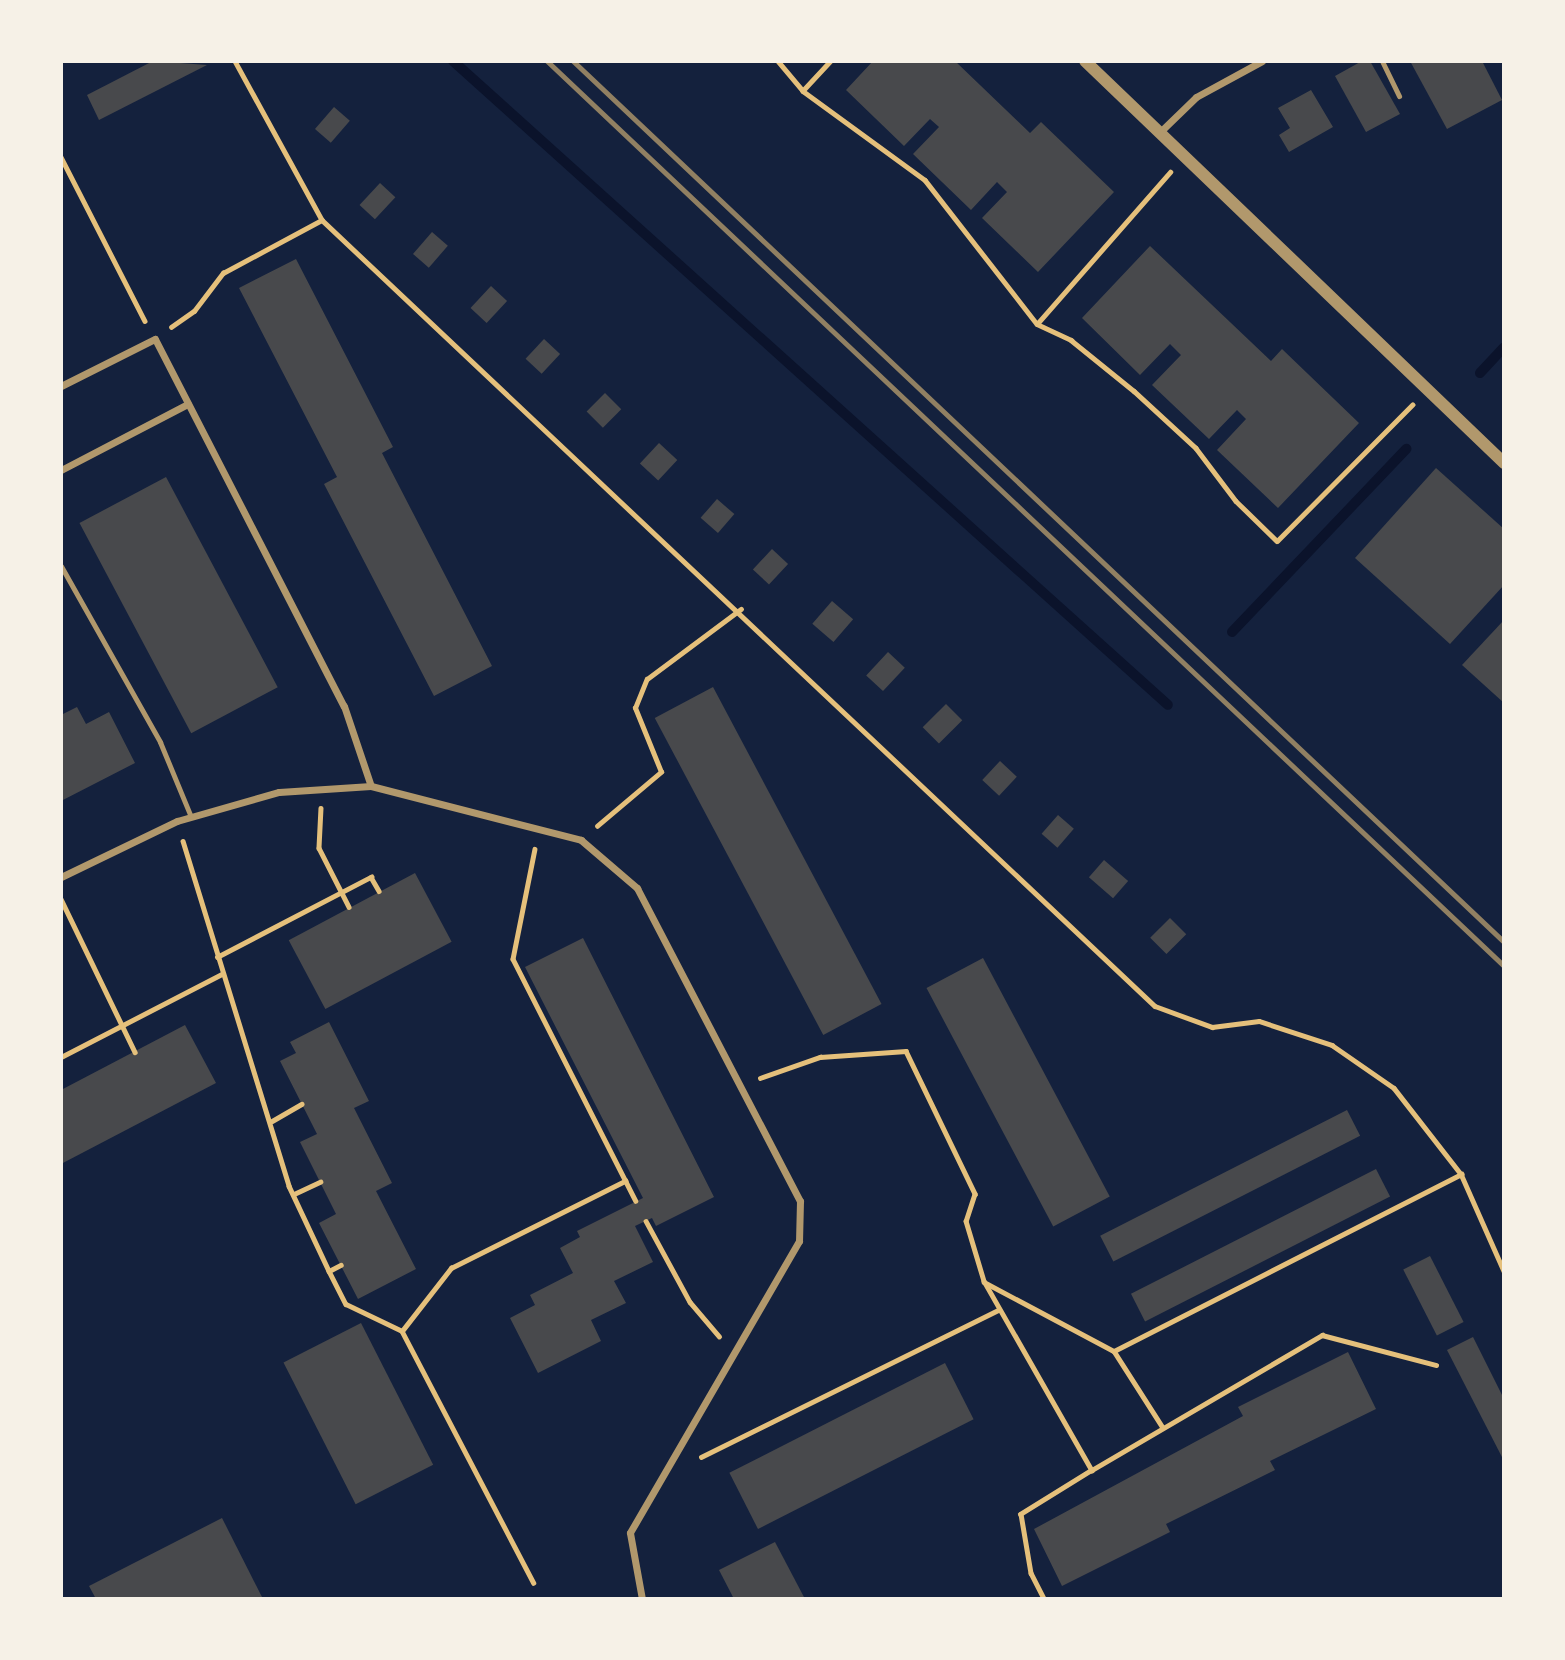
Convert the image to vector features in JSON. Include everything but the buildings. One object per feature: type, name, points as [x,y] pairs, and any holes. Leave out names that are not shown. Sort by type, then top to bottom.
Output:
[{"type":"street","points":[[1085,61],[1504,463]]},
{"type":"street","points":[[1160,132],[1196,97],[1262,61]]},
{"type":"street","points":[[61,386],[155,339],[344,706],[371,786]]},
{"type":"street","points":[[61,470],[188,404]]},
{"type":"street","points":[[61,877],[177,821],[323,786],[371,786],[540,825],[581,840],[636,888],[800,1201],[799,1241],[630,1533],[642,1599]]},
{"type":"lane","points":[[1382,61],[1399,96]]},
{"type":"lane","points":[[61,566],[160,742],[191,817]]},
{"type":"path","points":[[236,61],[322,220],[741,609],[1155,1006],[1212,1027],[1259,1021],[1332,1045],[1394,1088],[1461,1174],[1504,1271]]},
{"type":"path","points":[[778,61],[803,90],[925,180],[1037,324],[1071,340],[1134,391],[1196,448],[1236,501],[1277,541],[1427,389]]},
{"type":"path","points":[[803,90],[831,61]]},
{"type":"path","points":[[1037,324],[1184,156]]},
{"type":"path","points":[[61,157],[155,339],[194,310],[223,273],[322,220]]},
{"type":"path","points":[[581,840],[661,772],[635,708],[648,679],[741,609]]},
{"type":"path","points":[[323,786],[319,848],[339,894],[349,907]]},
{"type":"path","points":[[177,821],[222,974],[294,1194],[329,1271],[346,1304],[402,1331],[534,1583]]},
{"type":"path","points":[[540,825],[513,960],[636,1201]]},
{"type":"path","points":[[217,957],[371,877],[379,891]]},
{"type":"path","points":[[61,899],[135,1052]]},
{"type":"path","points":[[61,1058],[222,974]]},
{"type":"path","points":[[740,1086],[820,1057],[906,1051],[975,1194],[965,1221],[984,1281],[998,1310],[1092,1470]]},
{"type":"path","points":[[272,1121],[301,1104]]},
{"type":"path","points":[[1114,1351],[1461,1174]]},
{"type":"path","points":[[402,1331],[451,1268],[625,1181]]},
{"type":"path","points":[[294,1194],[320,1182]]},
{"type":"path","points":[[646,1221],[690,1302],[733,1353]]},
{"type":"path","points":[[329,1271],[341,1265]]},
{"type":"path","points":[[984,1281],[1114,1351],[1162,1426]]},
{"type":"path","points":[[663,1476],[998,1310]]},
{"type":"path","points":[[1044,1599],[1031,1573],[1021,1514],[1162,1426],[1322,1335],[1436,1365]]},
{"type":"waterway","points":[[453,61],[1168,705]]},
{"type":"waterway","points":[[1480,373],[1504,347]]},
{"type":"waterway","points":[[1232,632],[1406,449]]},
{"type":"railway","points":[[547,61],[1504,966]]},
{"type":"railway","points":[[573,61],[1504,942]]}]
